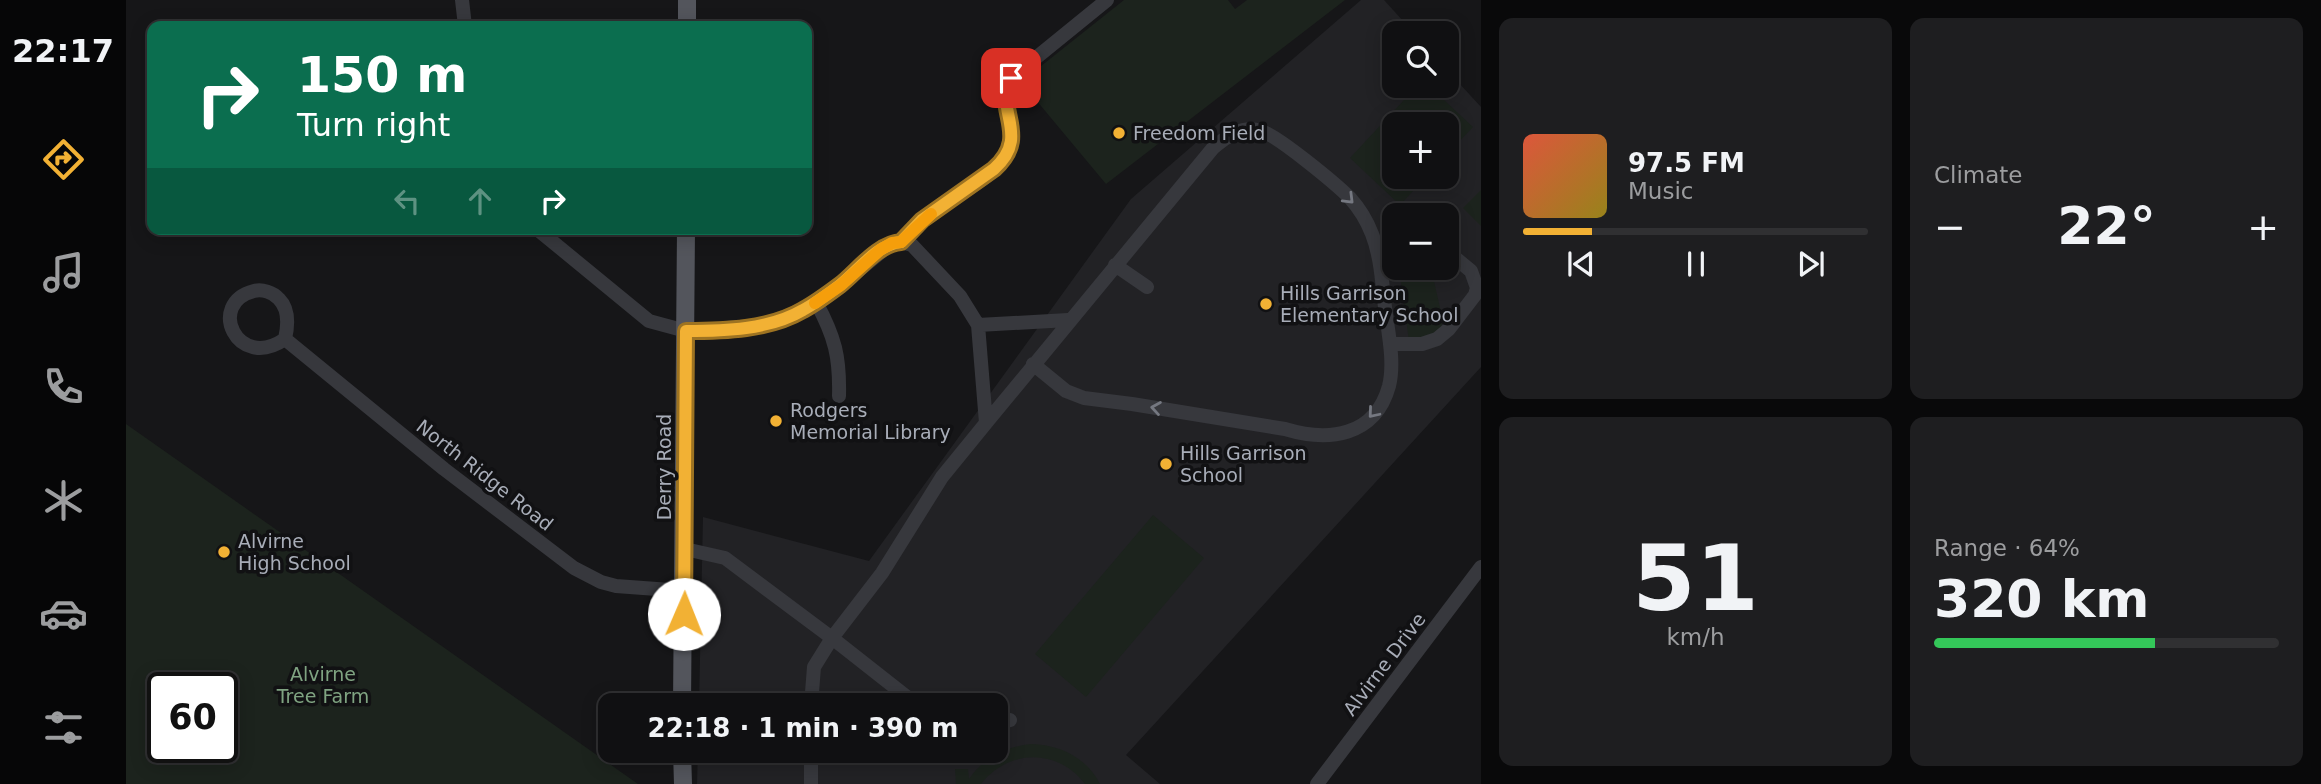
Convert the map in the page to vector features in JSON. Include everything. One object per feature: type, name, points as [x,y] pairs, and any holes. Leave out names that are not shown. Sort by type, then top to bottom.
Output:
[{"type":"main road","points":[[687,0],[687,21]]},
{"type":"main road","name":"Derry Road","points":[[682,693],[686,235]]},
{"type":"main road","points":[[682,763],[683,784]]},
{"type":"street","points":[[462,0],[464,21]]},
{"type":"street","points":[[901,242],[922,220],[979,181],[1005,159],[1011,149],[1012,137],[1006,85],[1011,78],[1107,0]]},
{"type":"street","points":[[812,693],[814,667],[832,638],[882,573],[942,477],[1033,364],[1069,320],[1213,148],[1238,131],[1261,131],[1271,135],[1349,197],[1358,208],[1377,249],[1390,344],[1389,385],[1375,413],[1364,424],[1351,431],[1329,436],[1307,435],[1259,424],[1084,398],[1066,391],[1033,364]]},
{"type":"street","points":[[544,235],[649,321],[663,327],[686,331],[770,323],[800,312],[841,285],[880,250],[892,243],[912,245],[960,296],[978,325],[986,423]]},
{"type":"street","points":[[1377,249],[1382,248]]},
{"type":"street","points":[[1390,344],[1415,345],[1437,340],[1449,329],[1475,295],[1477,288],[1471,271],[1459,261]]},
{"type":"street","points":[[1115,265],[1147,287]]},
{"type":"street","points":[[258,290],[275,295],[285,308],[285,339],[259,349],[241,342],[230,326],[232,307],[247,293],[258,290]]},
{"type":"street","points":[[816,302],[835,340],[839,356],[839,396]]},
{"type":"street","points":[[978,325],[1069,320]]},
{"type":"street","name":"North Ridge Road","points":[[285,339],[444,469],[574,568],[601,582],[616,586],[684,591]]},
{"type":"street","points":[[685,549],[725,558],[902,693]]},
{"type":"street","name":"Alvirne Drive","points":[[1317,784],[1481,567]]},
{"type":"street","points":[[811,763],[811,784]]},
{"type":"shaded area","name":"Hills Garrison School","points":[[1361,0],[1384,0],[1403,21],[1382,21],[1382,98],[1459,98],[1459,83],[1481,107],[1481,367],[1126,755],[1160,784],[697,784],[698,763],[1008,763],[1008,693],[699,693],[703,517],[869,561],[1131,199]]},
{"type":"green space","name":"Freedom Field","points":[[1124,0],[1228,0],[1235,9],[1247,0],[1345,0],[1106,184],[1021,82]]},
{"type":"green space","points":[[1406,98],[1442,98],[1457,112],[1393,112]]},
{"type":"green space","points":[[1459,114],[1473,127],[1459,142]]},
{"type":"green space","points":[[1382,124],[1382,188],[1350,158]]},
{"type":"green space","points":[[1383,189],[1415,189],[1402,203],[1398,203]]},
{"type":"green space","points":[[1481,190],[1481,226],[1463,208]]},
{"type":"green space","points":[[1401,280],[1434,280],[1443,321],[1439,333],[1409,341]]},
{"type":"green space","name":"Alvirne Tree Farm","points":[[126,424],[598,756],[598,763],[608,763],[638,784],[126,784]]},
{"type":"green space","points":[[1153,515],[1204,558],[1086,697],[1035,654]]},
{"type":"green space","points":[[1031,744],[1062,750],[1087,766],[1100,784],[1085,784],[1074,772],[1047,759],[1033,757],[1008,763],[1008,750]]},
{"type":"green space","points":[[1008,763],[992,772],[981,784],[956,784],[955,769],[968,769],[969,779],[981,765]]},
{"type":"slow traffic","points":[[815,303],[841,285],[880,250],[892,243],[901,242],[931,214]]},
{"type":"place","name":"Freedom Field","points":[[1119,133]]},
{"type":"place","name":"Hills Garrison Elementary School","points":[[1266,304]]},
{"type":"place","name":"Rodgers Memorial Library","points":[[776,421]]},
{"type":"place","name":"Hills Garrison School","points":[[1166,464]]},
{"type":"place","name":"Alvirne High School","points":[[224,552]]},
{"type":"route","points":[[684,614],[686,331],[753,326],[786,318],[841,285],[880,250],[892,243],[901,242],[922,220],[979,181],[1005,159],[1011,149],[1012,137],[1006,94],[1006,85],[1011,78]]}]
